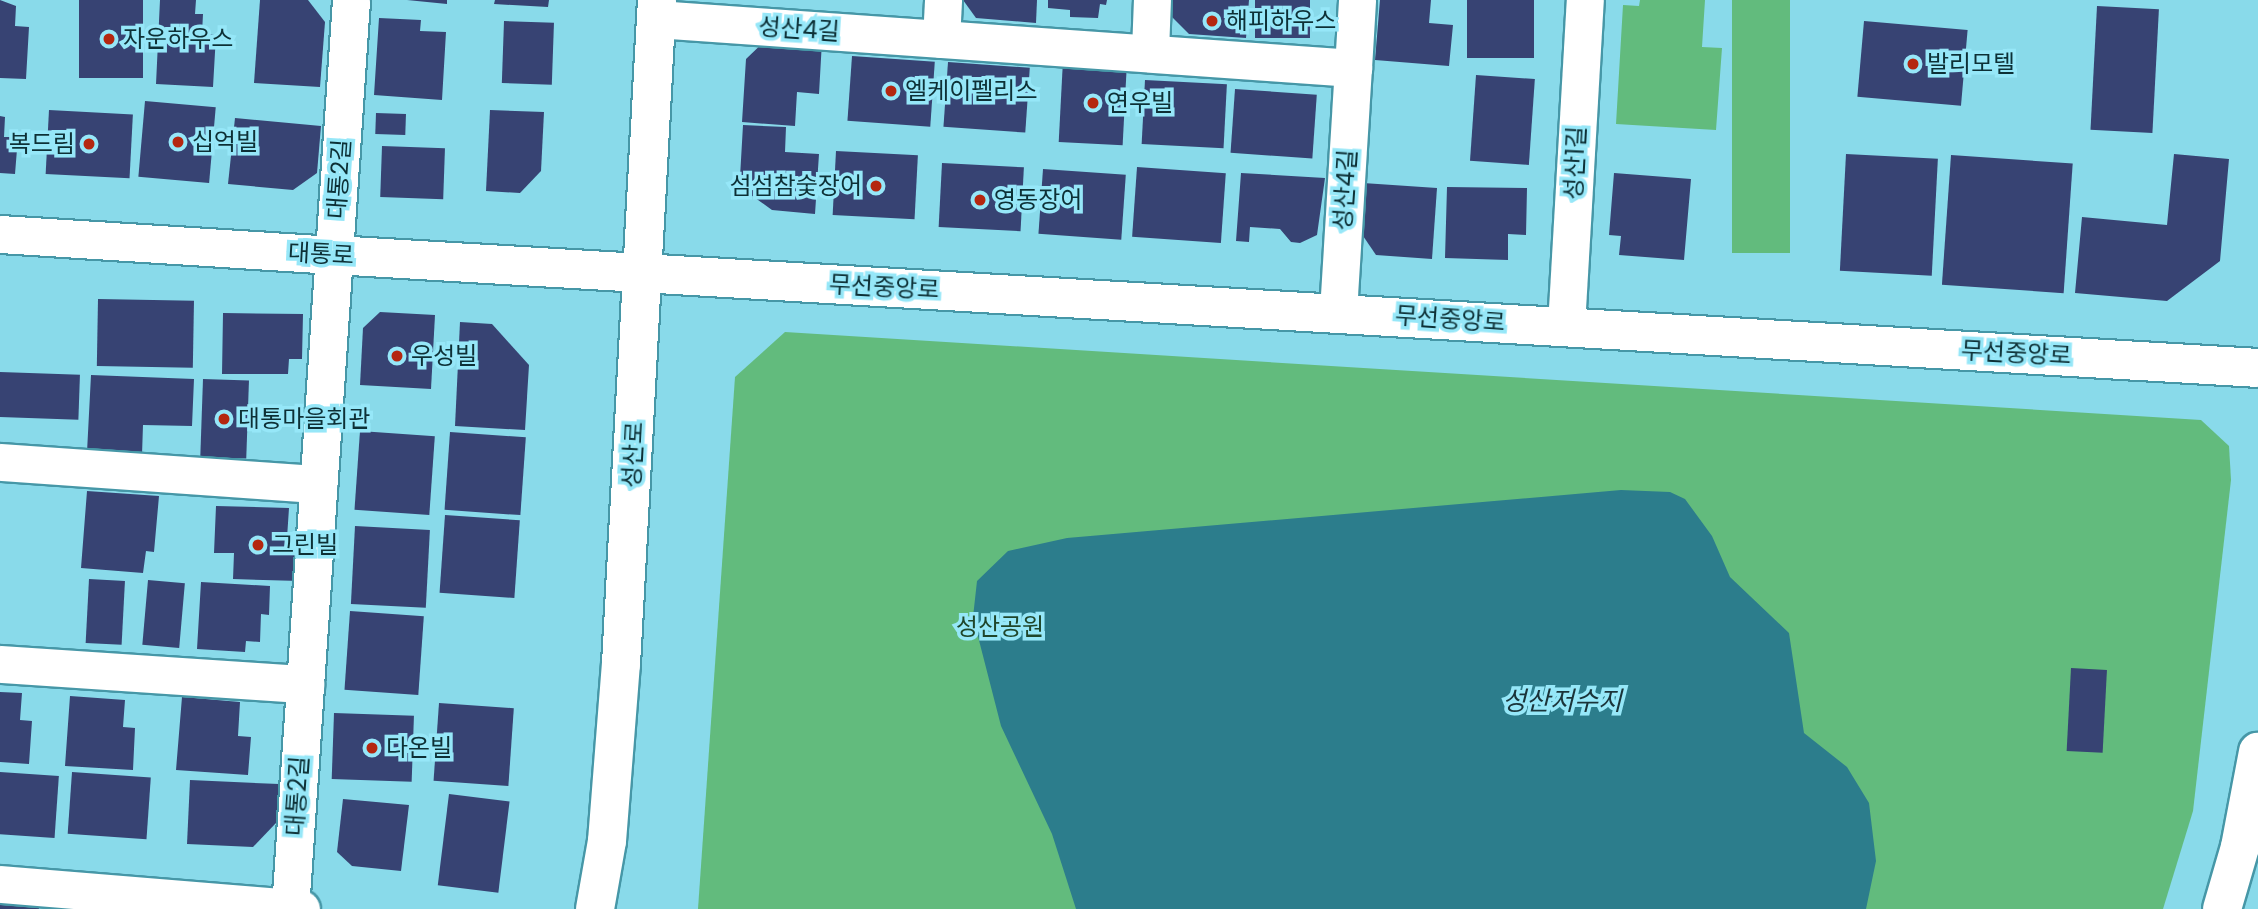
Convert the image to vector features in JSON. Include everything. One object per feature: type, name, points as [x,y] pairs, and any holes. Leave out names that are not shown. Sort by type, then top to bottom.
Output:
[{"type":"street","name":"대통2길","points":[[0,884],[293,909],[305,684],[351,0]]},
{"type":"street","points":[[941,39],[943,0]]},
{"type":"street","points":[[1150,51],[1153,0]]},
{"type":"street","name":"성산4길","points":[[1338,312],[1357,0]]},
{"type":"street","name":"성산1길","points":[[1566,326],[1585,0]]},
{"type":"street","name":"성산4길","points":[[657,9],[941,39],[1150,51],[1353,68]]},
{"type":"street","name":"성산로","points":[[595,909],[607,841],[621,664],[657,9]]},
{"type":"street","name":"대통로","points":[[0,234],[642,273]]},
{"type":"street","name":"무선중앙로","points":[[642,273],[2258,368]]},
{"type":"street","points":[[0,462],[318,484]]},
{"type":"street","points":[[0,664],[305,684]]},
{"type":"street","points":[[2222,909],[2241,847],[2258,752]]},
{"type":"green space","points":[[1640,0],[1705,0],[1702,47],[1722,48],[1716,130],[1616,124],[1623,5],[1639,6]]},
{"type":"green space","points":[[1732,0],[1790,0],[1790,253],[1732,253]]},
{"type":"green space","name":"성산공원","points":[[785,332],[2201,420],[2229,446],[2231,480],[2193,811],[2163,909],[698,909],[735,377]]},
{"type":"water","name":"성산저수지","points":[[1621,490],[1670,492],[1685,499],[1712,536],[1730,577],[1789,633],[1804,733],[1847,767],[1869,803],[1876,861],[1866,909],[1076,909],[1052,834],[1001,726],[973,617],[977,581],[1008,551],[1067,538]]},
{"type":"building","points":[[0,0],[16,6],[15,26],[29,27],[26,79],[0,78]]},
{"type":"building","name":"자운하우스","points":[[79,0],[143,0],[143,78],[79,78]]},
{"type":"building","points":[[160,0],[196,0],[195,14],[203,14],[202,34],[216,35],[213,87],[156,84]]},
{"type":"building","points":[[260,0],[308,0],[325,22],[320,87],[254,83]]},
{"type":"building","points":[[407,0],[447,0],[447,4]]},
{"type":"building","points":[[495,0],[549,0],[548,7],[494,4]]},
{"type":"building","points":[[963,0],[1037,0],[1036,23],[976,18]]},
{"type":"building","points":[[1048,0],[1107,0],[1106,5],[1100,4],[1098,18],[1070,17],[1070,10],[1048,8]]},
{"type":"building","name":"해피하우스","points":[[1164,0],[1249,0],[1246,38],[1189,34],[1164,9]]},
{"type":"building","points":[[1255,0],[1310,0],[1310,38],[1255,38]]},
{"type":"building","points":[[1380,0],[1431,0],[1429,23],[1453,25],[1449,66],[1375,60]]},
{"type":"building","points":[[1467,0],[1534,0],[1534,58],[1467,58]]},
{"type":"building","points":[[2097,6],[2159,9],[2152,133],[2091,130]]},
{"type":"building","points":[[379,18],[421,20],[420,31],[446,32],[442,100],[374,95]]},
{"type":"building","points":[[504,21],[554,23],[552,85],[502,83]]},
{"type":"building","name":"발리모텔","points":[[1864,21],[1968,30],[1961,106],[1857,97]]},
{"type":"building","points":[[768,38],[822,41],[819,94],[797,92],[795,126],[742,122],[746,59]]},
{"type":"building","name":"엘케이펠리스","points":[[852,56],[935,62],[930,127],[847,121]]},
{"type":"building","name":"연우빌","points":[[1063,60],[1127,63],[1123,145],[1059,142]]},
{"type":"building","points":[[948,62],[1030,68],[1025,133],[943,127]]},
{"type":"building","points":[[1476,75],[1535,79],[1529,165],[1470,161]]},
{"type":"building","points":[[1145,80],[1227,84],[1224,148],[1142,144]]},
{"type":"building","points":[[1235,89],[1317,95],[1312,159],[1231,153]]},
{"type":"building","name":"십억빌","points":[[145,101],[216,107],[209,183],[138,177]]},
{"type":"building","name":"복드림","points":[[49,110],[133,114],[130,178],[46,174]]},
{"type":"building","points":[[490,110],[544,112],[541,171],[520,193],[486,191]]},
{"type":"building","points":[[376,113],[406,114],[405,135],[375,134]]},
{"type":"building","points":[[0,116],[5,117],[4,137],[18,137],[15,174],[0,173]]},
{"type":"building","points":[[235,118],[321,126],[317,173],[293,190],[228,184]]},
{"type":"building","points":[[743,125],[786,127],[785,152],[819,154],[815,214],[772,210],[751,195],[740,177]]},
{"type":"building","points":[[382,146],[445,148],[443,199],[380,197]]},
{"type":"building","points":[[836,151],[918,155],[915,219],[833,215]]},
{"type":"building","points":[[1846,154],[1938,159],[1932,276],[1840,271]]},
{"type":"building","points":[[2174,154],[2229,159],[2220,261],[2167,301],[2075,293],[2082,217],[2167,225]]},
{"type":"building","points":[[1951,155],[2073,164],[2064,293],[1942,285]]},
{"type":"building","points":[[942,163],[1024,167],[1021,231],[939,227]]},
{"type":"building","points":[[1137,167],[1226,173],[1221,243],[1132,237]]},
{"type":"building","points":[[1043,169],[1126,175],[1121,240],[1038,234]]},
{"type":"building","points":[[1241,173],[1325,178],[1317,235],[1300,243],[1291,242],[1280,229],[1250,227],[1249,242],[1236,241]]},
{"type":"building","points":[[1614,173],[1691,179],[1684,260],[1619,255],[1621,236],[1609,235]]},
{"type":"building","points":[[1363,183],[1437,188],[1432,259],[1376,255],[1359,230]]},
{"type":"building","points":[[1447,187],[1527,188],[1526,235],[1508,234],[1508,260],[1445,258]]},
{"type":"building","points":[[98,299],[194,301],[193,368],[97,366]]},
{"type":"building","name":"우성빌","points":[[380,312],[435,315],[431,389],[360,385],[363,328]]},
{"type":"building","points":[[223,313],[303,314],[302,359],[289,359],[288,374],[222,374]]},
{"type":"building","points":[[460,322],[492,324],[529,365],[525,430],[455,426]]},
{"type":"building","points":[[0,372],[80,375],[78,420],[0,417]]},
{"type":"building","points":[[91,375],[194,379],[192,426],[143,425],[142,455],[87,452]]},
{"type":"building","name":"대통마을회관","points":[[203,379],[249,381],[246,459],[200,457]]},
{"type":"building","points":[[360,431],[435,436],[429,515],[354,510]]},
{"type":"building","points":[[450,432],[526,437],[520,515],[445,510]]},
{"type":"building","points":[[87,491],[159,496],[154,552],[146,551],[143,573],[81,568]]},
{"type":"building","name":"그린빌","points":[[216,506],[289,508],[287,538],[301,538],[300,581],[233,579],[234,553],[214,553]]},
{"type":"building","points":[[445,515],[520,520],[514,598],[440,593]]},
{"type":"building","points":[[355,526],[430,530],[426,608],[351,604]]},
{"type":"building","points":[[89,579],[125,581],[122,645],[86,643]]},
{"type":"building","points":[[148,580],[185,583],[179,648],[142,645]]},
{"type":"building","points":[[201,582],[270,586],[269,615],[261,614],[260,642],[246,641],[245,652],[197,649]]},
{"type":"building","points":[[350,611],[424,616],[418,695],[344,690]]},
{"type":"building","points":[[2071,668],[2107,670],[2103,753],[2067,751]]},
{"type":"building","points":[[0,692],[22,693],[20,720],[32,721],[29,764],[0,762]]},
{"type":"building","points":[[70,696],[125,700],[123,727],[135,728],[133,770],[65,766]]},
{"type":"building","points":[[182,697],[240,702],[238,736],[251,737],[248,775],[176,770]]},
{"type":"building","points":[[439,703],[514,708],[508,786],[434,781]]},
{"type":"building","name":"다온빌","points":[[334,713],[414,716],[412,782],[332,779]]},
{"type":"building","points":[[0,772],[59,776],[55,838],[0,834]]},
{"type":"building","points":[[72,772],[151,778],[146,839],[68,834]]},
{"type":"building","points":[[190,780],[279,784],[276,823],[253,847],[187,844]]},
{"type":"building","points":[[449,794],[510,801],[498,893],[438,885]]},
{"type":"building","points":[[343,799],[409,805],[401,871],[352,866],[337,852]]},
{"type":"building","points":[[0,894],[41,899],[39,909],[0,909]]},
{"type":"place","name":"해피하우스","points":[[1212,21]]},
{"type":"place","name":"자운하우스","points":[[109,39]]},
{"type":"place","name":"발리모텔","points":[[1913,64]]},
{"type":"place","name":"엘케이펠리스","points":[[891,91]]},
{"type":"place","name":"연우빌","points":[[1093,103]]},
{"type":"place","name":"십억빌","points":[[178,142]]},
{"type":"place","name":"복드림","points":[[89,144]]},
{"type":"place","name":"섬섬참숯장어","points":[[876,186]]},
{"type":"place","name":"영동장어","points":[[980,200]]},
{"type":"place","name":"우성빌","points":[[397,356]]},
{"type":"place","name":"대통마을회관","points":[[224,419]]},
{"type":"place","name":"그린빌","points":[[258,545]]},
{"type":"place","name":"다온빌","points":[[372,748]]}]
